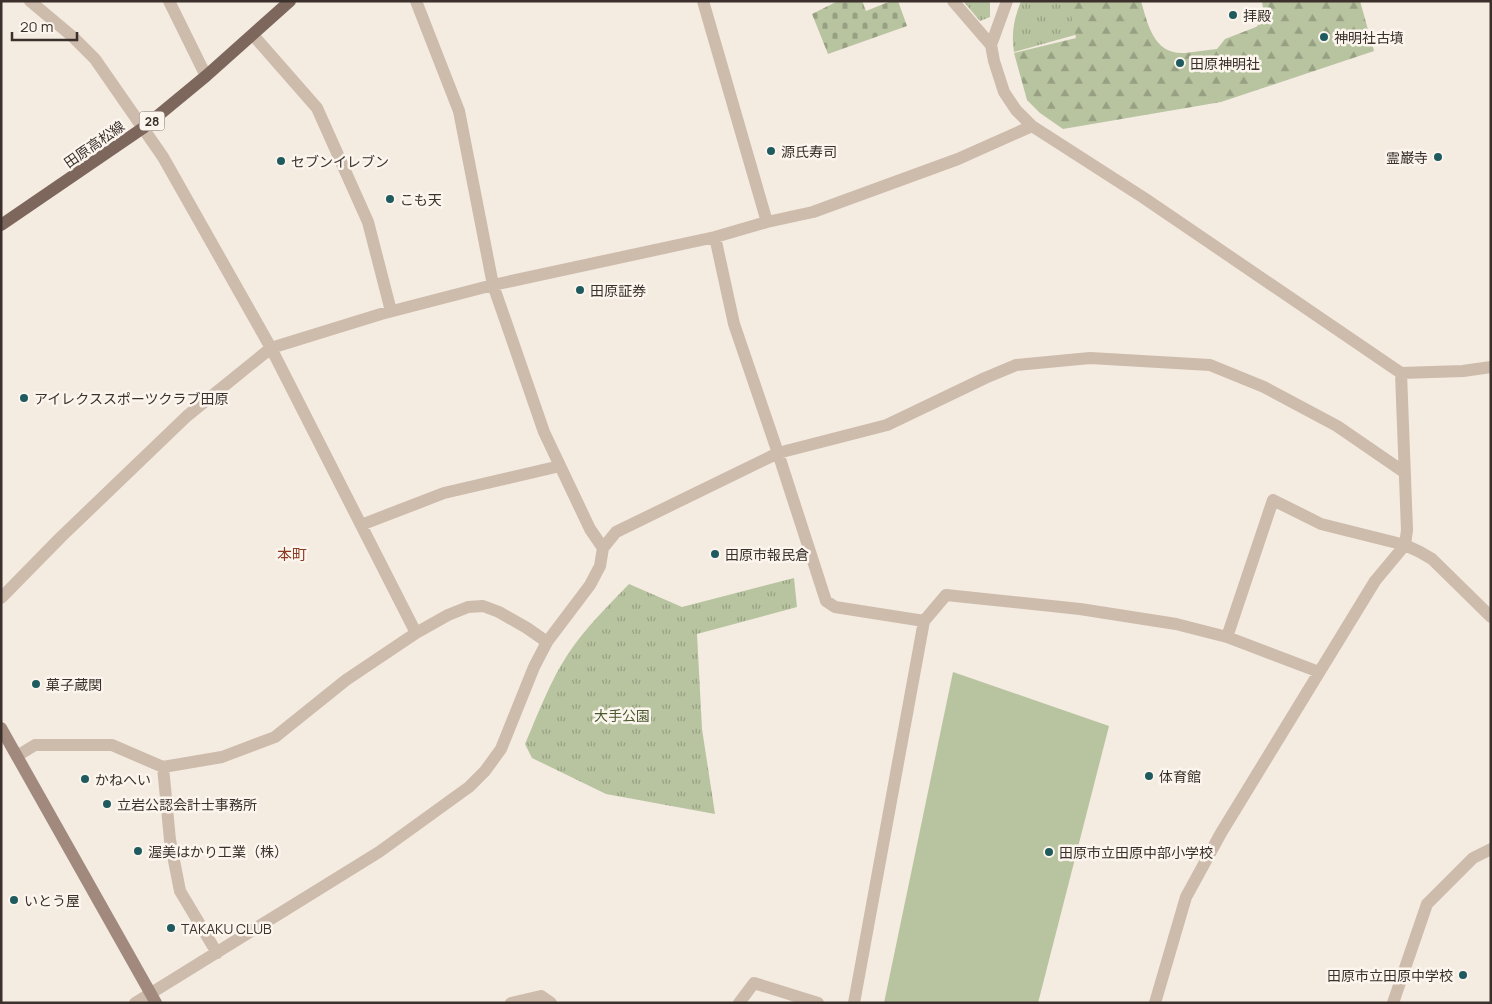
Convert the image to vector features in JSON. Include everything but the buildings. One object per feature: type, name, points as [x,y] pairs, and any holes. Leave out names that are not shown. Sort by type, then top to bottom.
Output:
[{"type":"main road","name":"田原高松線","points":[[1,226],[143,128],[206,76],[290,1]]},
{"type":"street","points":[[30,1],[74,36],[95,58],[163,157],[271,348],[416,634]]},
{"type":"street","points":[[169,1],[206,76]]},
{"type":"street","points":[[416,1],[459,111],[493,285],[544,432],[590,529],[603,548]]},
{"type":"street","points":[[703,1],[767,222]]},
{"type":"street","points":[[953,1],[991,45],[1004,92],[1016,110],[1032,126],[1144,198],[1401,373],[1463,372],[1491,366]]},
{"type":"street","points":[[991,45],[1007,1]]},
{"type":"street","points":[[253,35],[317,108],[368,222],[391,311]]},
{"type":"street","points":[[1,598],[61,537],[187,416],[271,348],[391,311],[493,285],[714,237],[767,222],[813,212],[958,159],[1032,126]]},
{"type":"street","points":[[714,237],[734,324],[826,601],[836,607],[924,621]]},
{"type":"street","points":[[135,1003],[154,998],[217,953],[380,852],[469,787],[485,771],[501,748],[534,667],[547,642],[590,585],[600,566],[603,548],[616,532],[778,453],[887,425],[1016,364],[1090,358],[1210,364],[1264,387],[1337,426],[1404,472]]},
{"type":"street","points":[[1155,1003],[1186,898],[1221,833],[1375,581],[1405,545],[1407,530],[1401,373]]},
{"type":"street","points":[[361,525],[444,493],[560,466]]},
{"type":"street","points":[[1227,637],[1273,500],[1321,524],[1405,545],[1432,559],[1491,617]]},
{"type":"street","points":[[854,1003],[924,621],[946,595],[1080,609],[1176,624],[1227,637],[1319,672]]},
{"type":"street","points":[[16,756],[35,745],[112,745],[163,767],[222,757],[275,737],[346,680],[416,634],[448,615],[468,607],[483,606],[499,612],[547,642]]},
{"type":"street","points":[[1,728],[154,998]]},
{"type":"street","points":[[163,767],[170,840],[180,891],[217,953]]},
{"type":"street","points":[[1393,1003],[1427,904],[1473,858],[1491,849]]},
{"type":"street","points":[[739,1003],[754,983],[818,1003]]},
{"type":"street","points":[[511,1003],[541,996],[552,1003]]},
{"type":"green space","points":[[838,1],[862,1],[866,11],[891,1],[898,1],[907,26],[828,54],[812,14]]},
{"type":"green space","points":[[963,1],[990,1],[990,17],[980,21]]},
{"type":"green space","points":[[1021,1],[1101,1],[1107,26],[1014,52],[1014,26]]},
{"type":"green space","name":"田原神明社","points":[[1068,1],[1141,1],[1146,20],[1159,44],[1174,52],[1185,53],[1217,49],[1225,39],[1256,27],[1262,22],[1264,15],[1262,1],[1360,1],[1374,51],[1221,102],[1063,129],[1040,113],[1027,100],[1014,53],[1076,38]]},
{"type":"green space","name":"大手公園","points":[[794,578],[797,607],[697,634],[702,729],[715,814],[606,794],[532,758],[525,744],[562,664],[589,626],[629,584],[682,607]]},
{"type":"green space","points":[[953,672],[1109,726],[1038,1003],[884,1003]]},
{"type":"place","name":"拝殿","points":[[1233,15]]},
{"type":"place","name":"神明社古墳","points":[[1324,37]]},
{"type":"place","name":"田原神明社","points":[[1180,63]]},
{"type":"place","name":"源氏寿司","points":[[771,151]]},
{"type":"place","name":"霊巌寺","points":[[1438,157]]},
{"type":"place","name":"セブンイレブン","points":[[281,161]]},
{"type":"place","name":"こも天","points":[[390,199]]},
{"type":"place","name":"田原証券","points":[[580,290]]},
{"type":"place","name":"アイレクススポーツクラブ田原","points":[[24,398]]},
{"type":"place","name":"田原市報民倉","points":[[715,554]]},
{"type":"place","name":"菓子蔵関","points":[[36,684]]},
{"type":"place","name":"体育館","points":[[1149,776]]},
{"type":"place","name":"かねへい","points":[[85,779]]},
{"type":"place","name":"立岩公認会計士事務所","points":[[107,804]]},
{"type":"place","name":"渥美はかり工業（株）","points":[[138,851]]},
{"type":"place","name":"田原市立田原中部小学校","points":[[1049,852]]},
{"type":"place","name":"いとう屋","points":[[14,900]]},
{"type":"place","name":"TAKAKU CLUB","points":[[171,928]]},
{"type":"place","name":"田原市立田原中学校","points":[[1463,975]]},
{"type":"district","name":"本町","points":[[292,554]]}]
